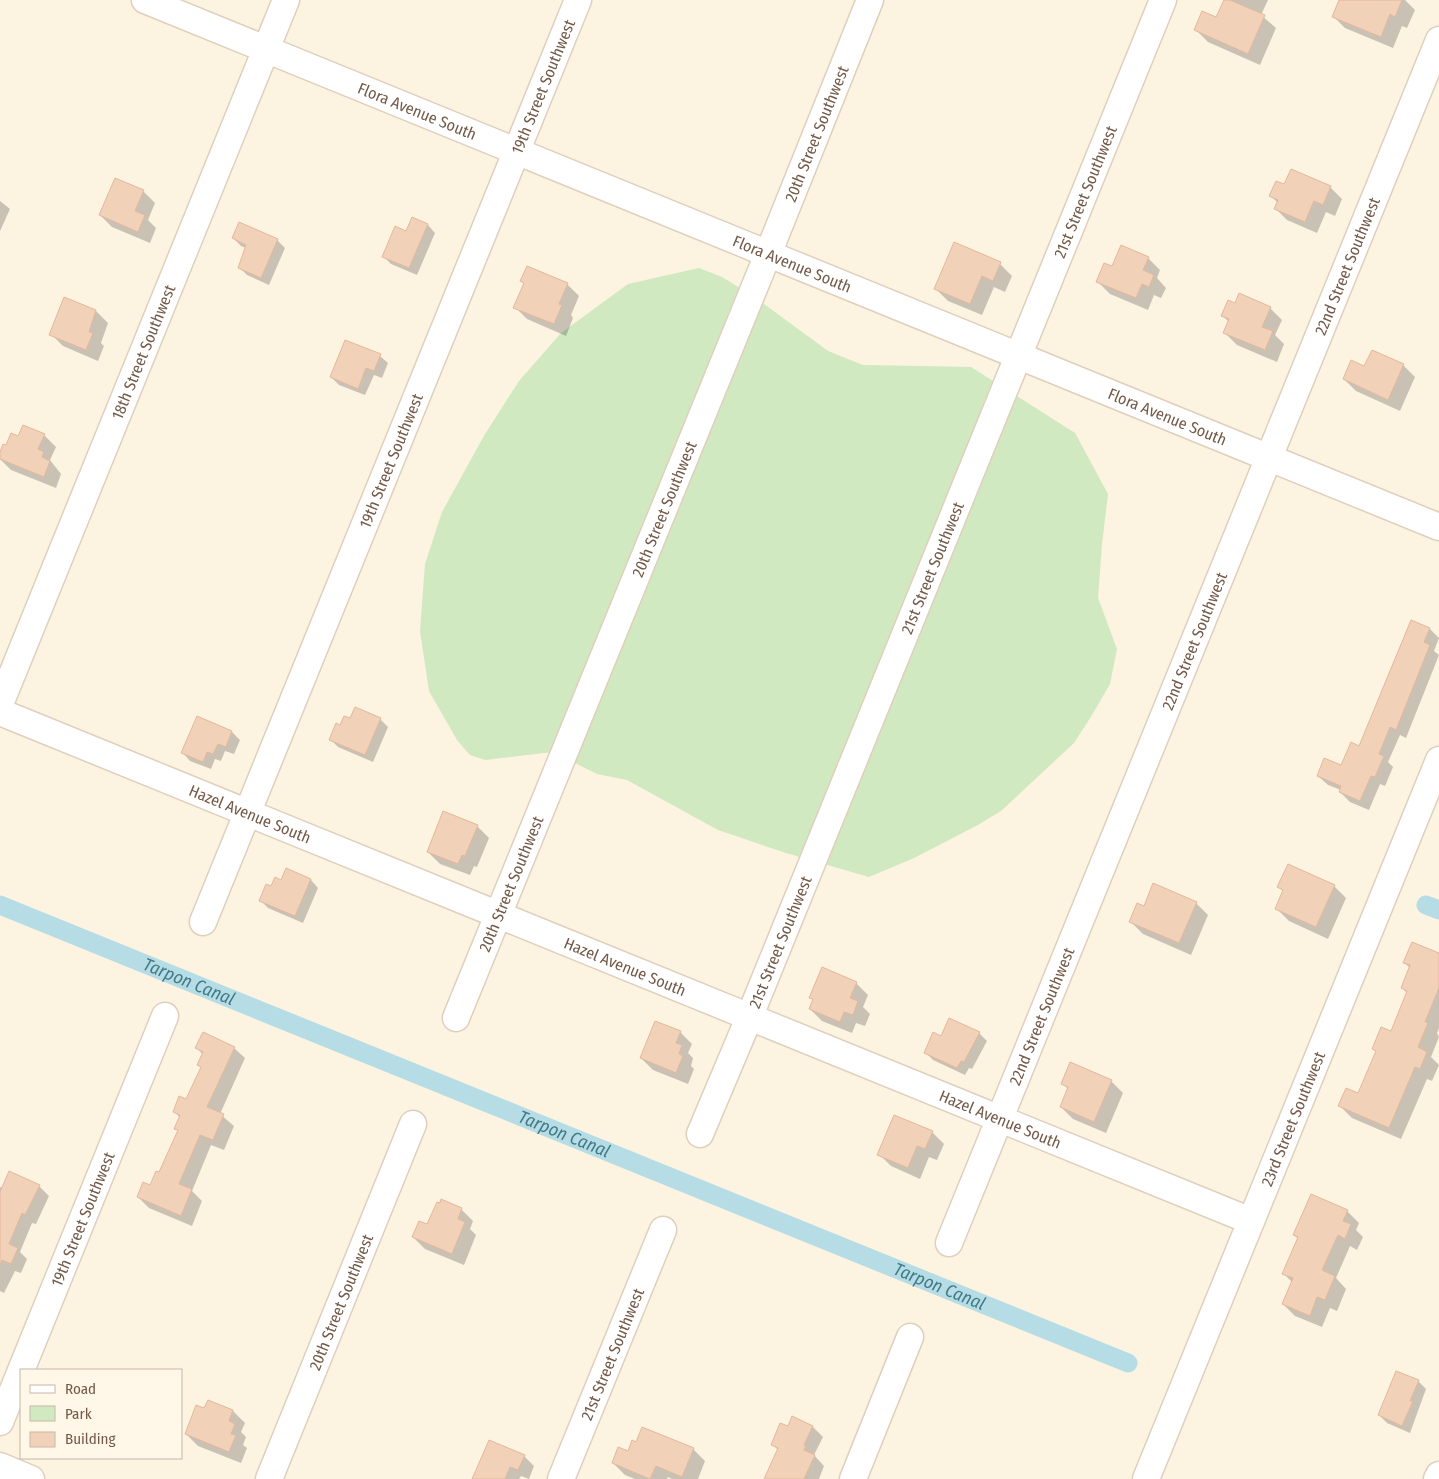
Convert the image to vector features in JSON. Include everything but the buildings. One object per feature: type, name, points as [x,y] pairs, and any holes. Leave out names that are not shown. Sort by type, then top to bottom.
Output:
[{"type":"street","name":"Flora Avenue South","points":[[145,0],[1439,527]]},
{"type":"street","name":"18th Street Southwest","points":[[0,704],[286,0]]},
{"type":"street","name":"19th Street Southwest","points":[[203,922],[578,0]]},
{"type":"street","name":"20th Street Southwest","points":[[456,1018],[870,0]]},
{"type":"street","name":"21st Street Southwest","points":[[700,1134],[749,1018],[1163,0]]},
{"type":"street","name":"22nd Street Southwest","points":[[949,1243],[1439,40]]},
{"type":"street","name":"Hazel Avenue South","points":[[0,712],[1251,1221]]},
{"type":"street","name":"23rd Street Southwest","points":[[1146,1479],[1439,760]]},
{"type":"street","name":"19th Street Southwest","points":[[22,1369],[165,1016]]},
{"type":"street","name":"20th Street Southwest","points":[[269,1479],[413,1124]]},
{"type":"street","name":"21st Street Southwest","points":[[561,1479],[663,1230]]},
{"type":"street","points":[[853,1479],[910,1337]]},
{"type":"street","name":"19th Street Southwest","points":[[0,1422],[20,1373]]},
{"type":"street","points":[[0,1466],[31,1479]]},
{"type":"street","points":[[1437,1479],[1439,1475]]},
{"type":"green space","points":[[699,268],[722,277],[756,298],[828,351],[863,365],[971,367],[1075,433],[1108,494],[1098,598],[1117,649],[1110,684],[1092,715],[1074,743],[1001,811],[914,858],[869,877],[786,853],[718,830],[627,780],[597,774],[553,752],[485,760],[470,755],[457,740],[429,691],[420,631],[425,564],[442,512],[485,434],[519,381],[561,333],[628,284]]},
{"type":"waterway","name":"Tarpon Canal","points":[[0,905],[1128,1363]]},
{"type":"waterway","points":[[1426,905],[1439,910]]}]
